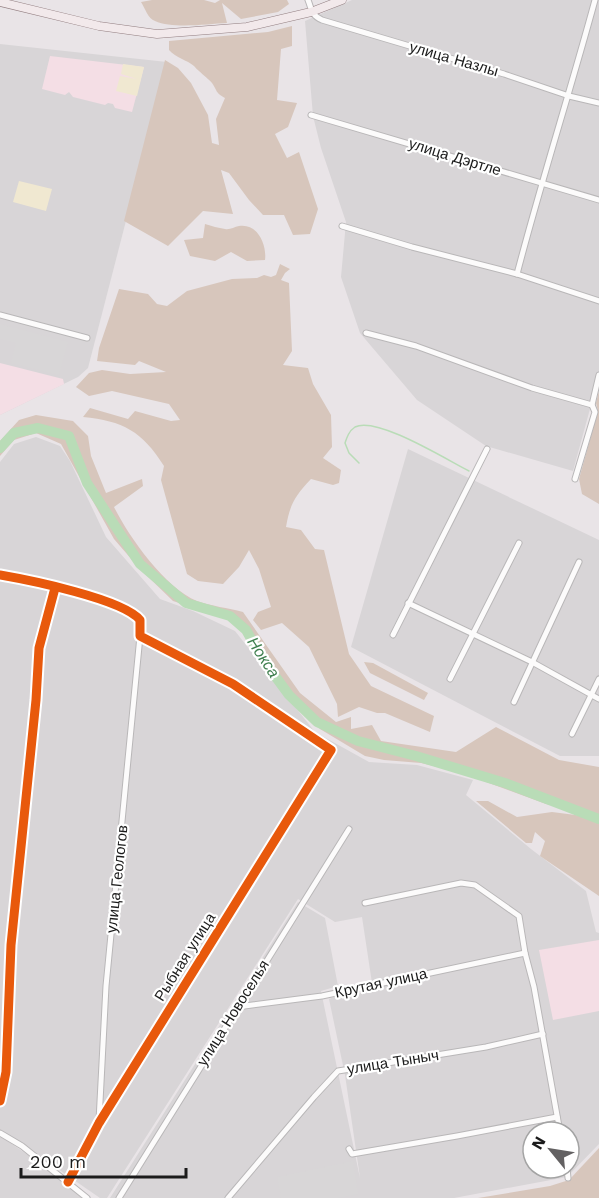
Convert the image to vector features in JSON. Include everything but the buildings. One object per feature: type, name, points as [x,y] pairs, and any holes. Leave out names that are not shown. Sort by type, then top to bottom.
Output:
[{"type":"street","points":[[308,0],[311,12]]},
{"type":"street","points":[[0,2],[99,26],[157,34],[247,27],[311,12],[342,0]]},
{"type":"street","points":[[517,274],[541,183],[569,96],[595,0]]},
{"type":"street","name":"улица Назлы","points":[[311,12],[316,17],[346,28],[504,74],[569,96],[599,103]]},
{"type":"street","name":"улица Дэртле","points":[[311,115],[599,200]]},
{"type":"street","points":[[342,226],[517,274],[599,301]]},
{"type":"street","points":[[0,315],[87,338]]},
{"type":"street","points":[[366,333],[416,346],[532,388],[592,405]]},
{"type":"street","points":[[575,479],[595,412],[592,405],[599,375]]},
{"type":"street","points":[[393,635],[487,449]]},
{"type":"street","points":[[450,679],[519,543]]},
{"type":"street","points":[[514,702],[579,562]]},
{"type":"street","points":[[0,575],[83,594],[129,611],[140,620],[140,636]]},
{"type":"street","points":[[0,1101],[6,1072],[11,945],[36,700],[39,648],[55,588]]},
{"type":"street","points":[[408,603],[532,662],[599,699]]},
{"type":"street","name":"Рыбная улица","points":[[68,1182],[99,1123],[331,750],[233,684],[140,636]]},
{"type":"street","name":"улица Геологов","points":[[99,1123],[106,986],[140,636]]},
{"type":"street","points":[[572,734],[599,679]]},
{"type":"street","name":"улица Новоселья","points":[[120,1198],[349,829]]},
{"type":"street","points":[[365,903],[452,884],[475,885],[519,916],[543,1034],[557,1120]]},
{"type":"street","name":"Крутая улица","points":[[237,1007],[322,996],[525,953]]},
{"type":"street","name":"улица Тыныч","points":[[228,1198],[338,1071],[486,1047],[543,1034]]},
{"type":"street","points":[[349,1149],[352,1154],[556,1117]]},
{"type":"street","points":[[0,1133],[22,1146],[87,1198]]},
{"type":"shaded area","points":[[204,0],[215,3],[220,0],[287,0],[289,4],[278,12],[241,19],[222,3],[227,23],[171,25],[150,18],[141,2]]},
{"type":"shaded area","points":[[352,0],[599,0],[599,376],[573,471],[486,446],[417,400],[360,333],[341,277],[346,222],[321,148],[313,116],[305,21]]},
{"type":"shaded area","points":[[292,26],[292,46],[281,49],[277,100],[297,103],[288,127],[275,134],[287,158],[299,152],[318,209],[310,234],[293,235],[284,215],[263,215],[229,173],[221,170],[233,214],[203,211],[168,246],[124,221],[165,60],[178,68],[191,83],[208,115],[212,143],[219,145],[216,119],[225,98],[194,66],[169,50],[169,41],[268,32]]},
{"type":"shaded area","points":[[0,44],[167,62],[88,368],[78,377],[0,415]]},
{"type":"shaded area","points":[[50,56],[144,67],[132,112],[115,108],[113,104],[105,105],[73,97],[69,92],[65,95],[42,89]]},
{"type":"shaded area","points":[[123,64],[144,67],[137,96],[116,91],[120,76],[137,79],[121,74]]},
{"type":"shaded area","points":[[19,181],[52,189],[46,211],[13,202]]},
{"type":"shaded area","points":[[205,224],[227,229],[246,226],[256,231],[263,242],[265,260],[247,261],[231,252],[215,261],[190,256],[184,240],[203,238]]},
{"type":"shaded area","points":[[280,264],[290,269],[281,280],[289,283],[292,351],[283,365],[308,368],[313,384],[331,415],[332,447],[323,458],[341,470],[339,483],[333,485],[311,479],[294,501],[286,527],[301,530],[315,549],[324,550],[349,654],[371,686],[434,716],[430,732],[385,713],[359,707],[338,717],[337,704],[309,647],[282,623],[261,630],[253,620],[258,612],[271,607],[259,569],[249,550],[239,567],[223,584],[198,581],[187,574],[161,480],[164,466],[148,444],[130,430],[109,421],[83,417],[90,408],[128,419],[135,411],[171,421],[180,420],[169,404],[112,391],[89,396],[76,387],[89,373],[102,370],[130,374],[166,372],[139,361],[135,365],[97,361],[99,348],[119,289],[148,294],[157,304],[167,306],[187,291],[232,279],[257,278],[264,275],[271,277],[276,275]]},
{"type":"shaded area","points":[[0,324],[68,342],[59,375],[11,363],[16,343],[0,339]]},
{"type":"shaded area","points":[[0,363],[63,379],[64,384],[0,415]]},
{"type":"shaded area","points":[[599,391],[599,504],[582,494],[579,479],[598,411],[596,403]]},
{"type":"shaded area","points":[[36,415],[73,421],[88,436],[91,456],[106,493],[142,479],[143,486],[114,507],[129,533],[149,560],[173,585],[197,601],[243,612],[300,693],[336,722],[351,717],[351,729],[372,725],[381,741],[456,752],[496,727],[559,760],[599,767],[599,815],[546,804],[459,772],[421,763],[365,756],[320,729],[288,696],[261,661],[244,633],[228,619],[173,601],[139,568],[114,539],[61,444],[36,433],[14,440],[0,456],[0,441],[19,420]]},
{"type":"shaded area","points":[[36,437],[60,446],[70,461],[106,537],[160,599],[193,611],[235,631],[315,732],[369,762],[417,765],[473,780],[466,795],[586,891],[596,932],[599,933],[599,1144],[581,1163],[581,1120],[521,1120],[521,1180],[551,1180],[454,1198],[110,1198],[298,902],[325,918],[338,986],[321,991],[360,1178],[345,1075],[329,999],[372,983],[362,917],[335,922],[298,899],[107,1198],[100,1198],[0,1129],[0,462],[14,444]]},
{"type":"shaded area","points":[[408,449],[599,540],[599,756],[560,756],[351,647]]},
{"type":"shaded area","points":[[364,662],[373,663],[428,693],[424,700],[370,673]]},
{"type":"shaded area","points":[[476,801],[488,801],[517,817],[552,812],[599,818],[599,896],[540,856],[545,841],[535,832],[532,843],[526,843]]},
{"type":"shaded area","points":[[599,940],[599,1011],[553,1020],[539,950]]},
{"type":"shaded area","points":[[0,1136],[50,1170],[82,1198],[0,1198]]},
{"type":"shaded area","points":[[599,1148],[599,1198],[478,1198],[550,1186],[569,1180],[581,1180],[581,1167]]},
{"type":"shaded area","points":[[353,1161],[358,1194],[338,1198],[281,1198],[277,1177]]},
{"type":"waterway","points":[[359,463],[349,453],[345,443],[348,434],[355,427],[365,425],[395,433],[469,471]]},
{"type":"waterway","name":"Нокса","points":[[0,448],[14,433],[38,428],[69,436],[87,483],[140,564],[186,603],[230,616],[246,630],[264,661],[289,695],[317,722],[358,741],[505,783],[599,819]]},
{"type":"cycle path","points":[[0,575],[96,598],[130,612],[140,620],[140,636],[233,684],[331,750],[99,1123],[68,1182]]},
{"type":"cycle path","points":[[0,1101],[6,1072],[11,945],[36,700],[39,648],[55,588]]}]
